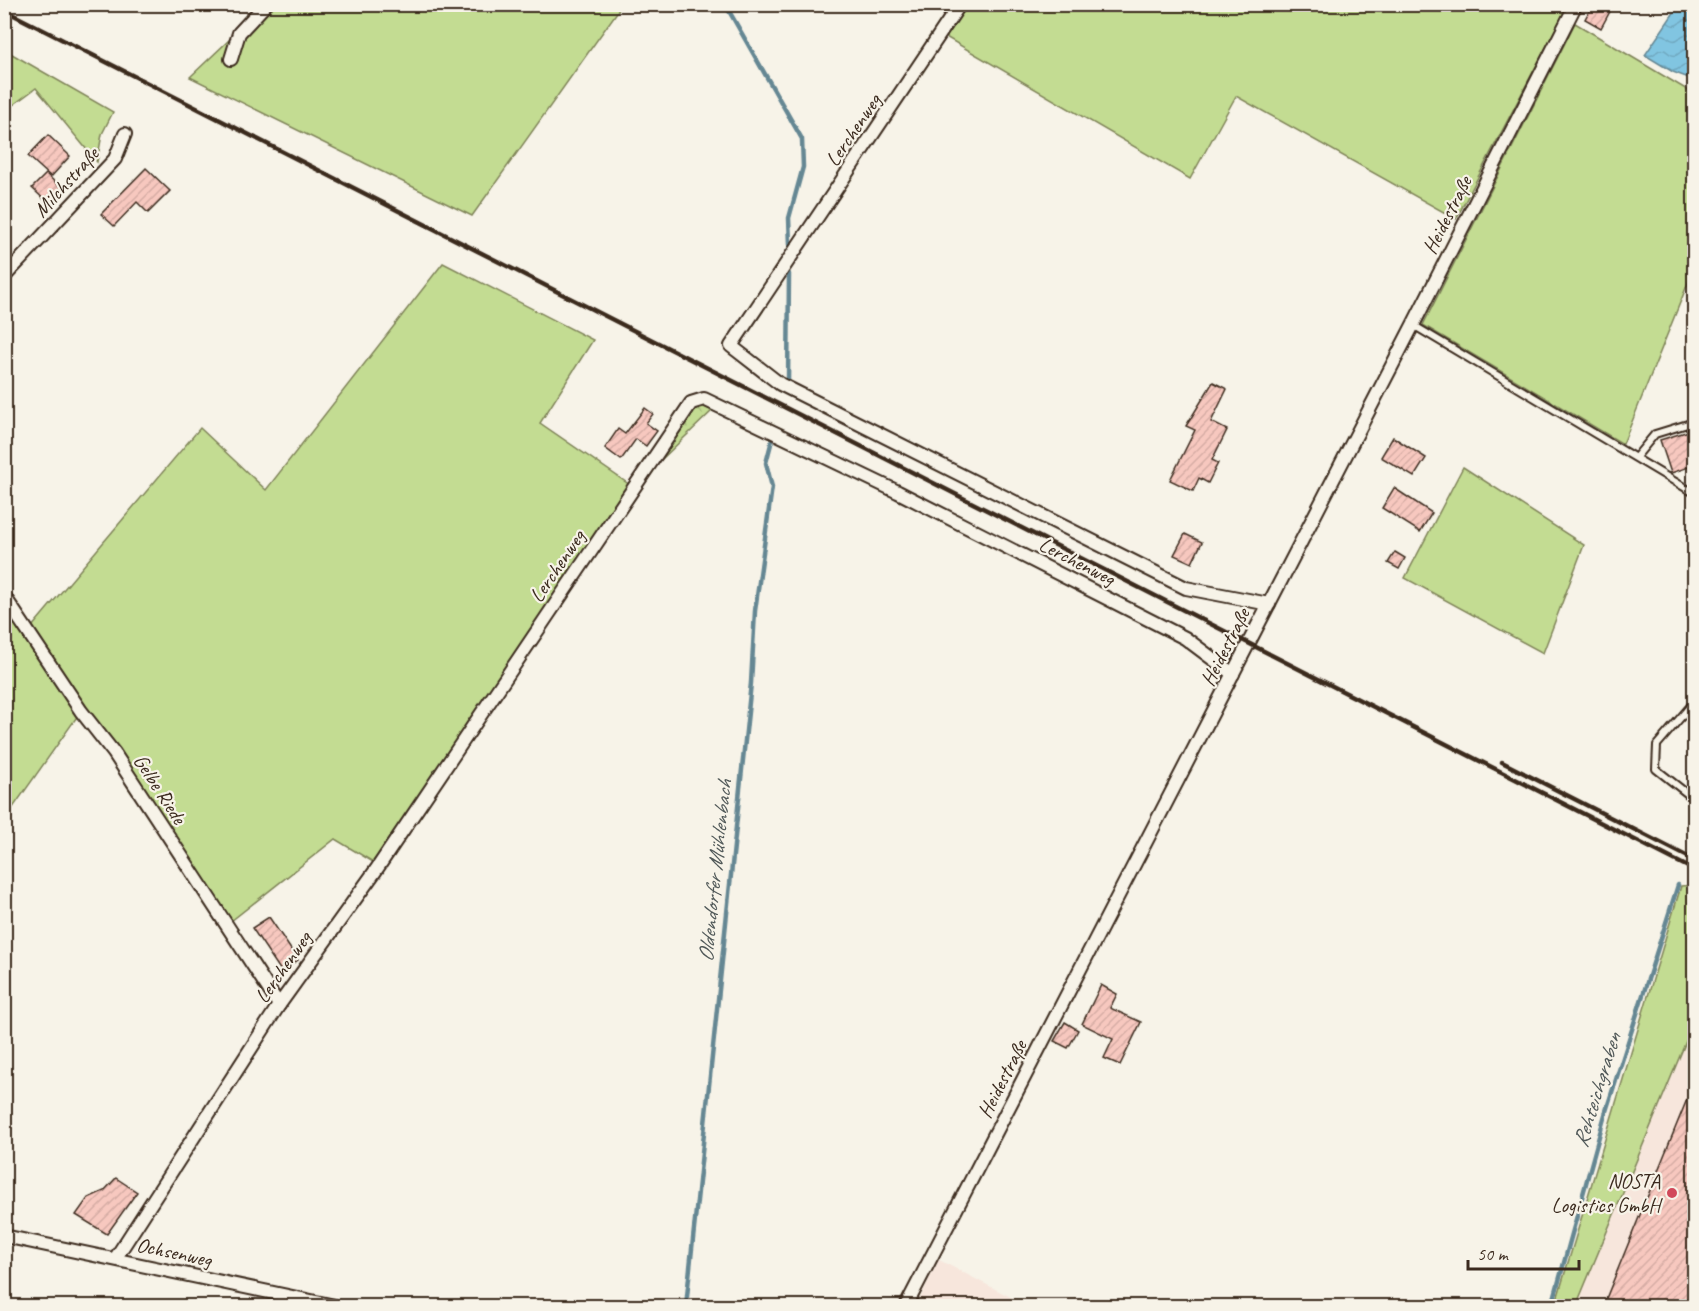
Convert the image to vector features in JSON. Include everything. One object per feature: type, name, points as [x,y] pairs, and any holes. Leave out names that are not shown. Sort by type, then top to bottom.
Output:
[{"type":"street","points":[[231,59],[239,33],[266,4]]},
{"type":"street","name":"Lerchenweg","points":[[960,4],[731,346],[780,384],[1186,588],[1269,604]]},
{"type":"street","name":"Heidestraße","points":[[906,1306],[1413,325],[1576,4]]},
{"type":"street","name":"Milchstraße","points":[[4,277],[115,159],[125,134]]},
{"type":"street","name":"Lerchenweg","points":[[115,1259],[279,1005],[376,870],[691,403],[705,399],[898,492],[1185,638],[1233,674]]},
{"type":"street","name":"Gelbe Riede","points":[[4,596],[81,711],[114,753],[279,1005]]},
{"type":"street","name":"Ochsenweg","points":[[4,1236],[335,1306]]},
{"type":"lane","points":[[1413,325],[1695,493]]},
{"type":"lane","points":[[1636,457],[1655,434],[1695,422]]},
{"type":"lane","points":[[1695,702],[1658,745],[1656,769],[1695,799]]},
{"type":"shaded area","name":"NOSTA Logistics GmbH","points":[[1694,1022],[1694,1306],[1576,1306]]},
{"type":"shaded area","points":[[939,1260],[1028,1306],[916,1306]]},
{"type":"green space","points":[[266,5],[622,5],[472,216],[190,77]]},
{"type":"green space","points":[[966,5],[1568,5],[1456,219],[1236,96],[1190,179],[944,36]]},
{"type":"green space","points":[[1575,23],[1694,94],[1694,268],[1623,444],[1423,325]]},
{"type":"green space","points":[[5,50],[113,112],[102,134],[97,162],[36,88],[5,111]]},
{"type":"green space","points":[[443,263],[593,340],[540,423],[630,485],[373,862],[335,839],[226,925],[81,711],[5,819],[5,591],[31,628],[200,428],[266,490]]},
{"type":"green space","points":[[705,405],[715,408],[661,460],[695,409]]},
{"type":"green space","points":[[1463,467],[1584,545],[1543,653],[1405,578]]},
{"type":"green space","points":[[1694,885],[1694,1022],[1576,1306],[1555,1306],[1681,886]]},
{"type":"water","points":[[1679,5],[1694,5],[1694,80],[1673,72],[1645,55]]},
{"type":"building","points":[[1593,4],[1614,4],[1601,28],[1585,19]]},
{"type":"building","points":[[48,135],[70,156],[51,177],[28,156]]},
{"type":"building","points":[[146,168],[170,191],[148,213],[137,202],[114,226],[101,214]]},
{"type":"building","points":[[46,174],[65,191],[51,206],[32,188]]},
{"type":"building","points":[[1213,382],[1227,389],[1211,422],[1227,430],[1212,460],[1218,463],[1208,483],[1199,478],[1193,491],[1170,480],[1195,430],[1186,426]]},
{"type":"building","points":[[645,408],[653,414],[646,423],[657,431],[646,446],[636,439],[621,460],[605,448],[618,429],[625,434]]},
{"type":"building","points":[[1695,429],[1695,465],[1671,473],[1660,440]]},
{"type":"building","points":[[1393,437],[1426,458],[1414,477],[1381,457]]},
{"type":"building","points":[[1394,488],[1432,513],[1420,532],[1382,508]]},
{"type":"building","points":[[1185,534],[1202,542],[1192,563],[1174,555]]},
{"type":"building","points":[[1395,552],[1405,558],[1399,569],[1388,563]]},
{"type":"building","points":[[269,917],[298,960],[281,971],[252,928]]},
{"type":"building","points":[[1101,985],[1117,994],[1110,1008],[1141,1022],[1120,1065],[1104,1058],[1113,1039],[1082,1024]]},
{"type":"building","points":[[1065,1022],[1078,1030],[1068,1048],[1054,1041]]},
{"type":"building","name":"NOSTA Logistics GmbH","points":[[1694,1082],[1695,1306],[1603,1306]]},
{"type":"building","points":[[116,1178],[137,1192],[107,1234],[76,1215],[88,1198],[104,1191]]},
{"type":"waterway","name":"Oldendorfer Mühlenbach","points":[[725,4],[802,139],[803,167],[789,218],[790,245]]},
{"type":"waterway","name":"Oldendorfer Mühlenbach","points":[[788,382],[789,274]]},
{"type":"waterway","name":"Oldendorfer Mühlenbach","points":[[686,1306],[751,683],[755,611],[772,487],[766,463],[772,440]]},
{"type":"waterway","name":"Rehteichgraben","points":[[1552,1306],[1606,1111],[1678,885]]},
{"type":"railway","points":[[4,10],[1694,870]]},
{"type":"railway","points":[[1502,762],[1694,860]]},
{"type":"place","name":"NOSTA Logistics GmbH","points":[[1672,1193]]}]
